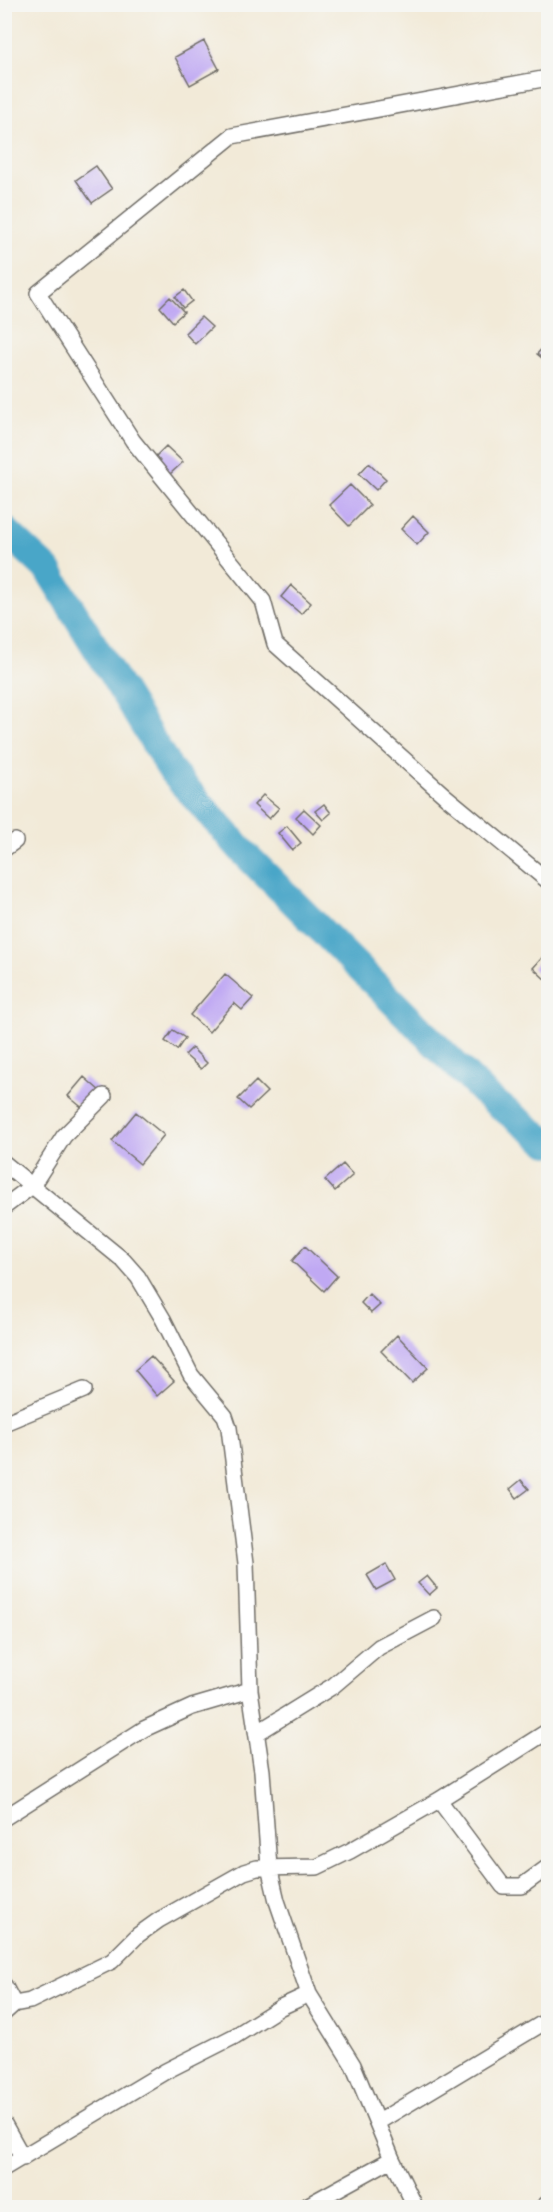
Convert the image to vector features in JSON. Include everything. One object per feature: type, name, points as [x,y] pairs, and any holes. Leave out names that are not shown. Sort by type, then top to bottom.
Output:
[{"type":"street","points":[[549,78],[232,136],[38,294],[133,441],[262,601],[275,644],[445,796],[549,880]]},
{"type":"street","points":[[4,1207],[32,1186],[64,1136],[104,1096]]},
{"type":"street","points":[[4,1163],[123,1260],[138,1277],[163,1319],[191,1375],[225,1416],[232,1444],[246,1563],[250,1690],[262,1770],[269,1867],[280,1910],[309,1994],[353,2065],[392,2159],[416,2208]]},
{"type":"street","points":[[4,1423],[84,1390]]},
{"type":"street","points":[[257,1733],[333,1686],[379,1647],[434,1618]]},
{"type":"street","points":[[4,1818],[144,1729],[192,1707],[250,1690]]},
{"type":"street","points":[[4,1985],[9,2009],[30,2001],[112,1961],[138,1935],[159,1920],[244,1872],[269,1867],[317,1867],[350,1851],[439,1800],[549,1731]]},
{"type":"street","points":[[439,1800],[503,1886],[522,1886],[549,1868]]},
{"type":"street","points":[[4,2168],[166,2071],[234,2036],[281,2007],[309,1994]]},
{"type":"street","points":[[378,2122],[549,2020]]},
{"type":"street","points":[[4,2124],[23,2158]]},
{"type":"street","points":[[303,2208],[392,2159]]},
{"type":"street","points":[[543,2208],[549,2203]]},
{"type":"building","points":[[204,41],[219,69],[190,85],[175,57]]},
{"type":"building","points":[[96,166],[112,189],[92,203],[76,180]]},
{"type":"building","points":[[184,290],[192,301],[183,308],[175,297]]},
{"type":"building","points":[[170,297],[184,312],[173,322],[160,307]]},
{"type":"building","points":[[201,317],[212,327],[195,344],[185,333]]},
{"type":"building","points":[[548,344],[548,363],[537,354]]},
{"type":"building","points":[[166,446],[183,462],[170,474],[154,458]]},
{"type":"building","points":[[369,463],[386,479],[376,490],[359,474]]},
{"type":"building","points":[[350,485],[370,505],[349,526],[329,505]]},
{"type":"building","points":[[413,516],[429,532],[417,545],[401,529]]},
{"type":"building","points":[[291,585],[311,603],[301,614],[281,597]]},
{"type":"building","points":[[263,795],[279,808],[269,819],[254,805]]},
{"type":"building","points":[[324,804],[331,813],[323,820],[315,811]]},
{"type":"building","points":[[304,809],[321,825],[313,834],[296,817]]},
{"type":"building","points":[[287,826],[301,843],[292,850],[278,833]]},
{"type":"building","points":[[548,951],[548,982],[533,968]]},
{"type":"building","points":[[225,974],[253,998],[242,1010],[234,1003],[209,1032],[190,1015]]},
{"type":"building","points":[[173,1030],[185,1038],[177,1050],[165,1041]]},
{"type":"building","points":[[192,1048],[207,1063],[201,1069],[185,1055]]},
{"type":"building","points":[[84,1077],[100,1091],[85,1110],[68,1096]]},
{"type":"building","points":[[256,1081],[267,1092],[249,1109],[238,1099]]},
{"type":"building","points":[[136,1112],[164,1135],[140,1164],[112,1141]]},
{"type":"building","points":[[343,1164],[353,1175],[335,1191],[325,1180]]},
{"type":"building","points":[[305,1246],[337,1276],[324,1291],[292,1261]]},
{"type":"building","points":[[369,1294],[380,1305],[371,1313],[361,1303]]},
{"type":"building","points":[[397,1335],[428,1368],[412,1383],[381,1351]]},
{"type":"building","points":[[151,1356],[174,1381],[157,1396],[135,1370]]},
{"type":"building","points":[[521,1480],[529,1489],[517,1498],[510,1489]]},
{"type":"building","points":[[386,1564],[395,1580],[376,1590],[367,1575]]},
{"type":"building","points":[[427,1576],[437,1588],[429,1595],[418,1583]]},
{"type":"waterway","points":[[4,529],[48,570],[172,772],[244,853],[487,1096],[548,1143]]}]
